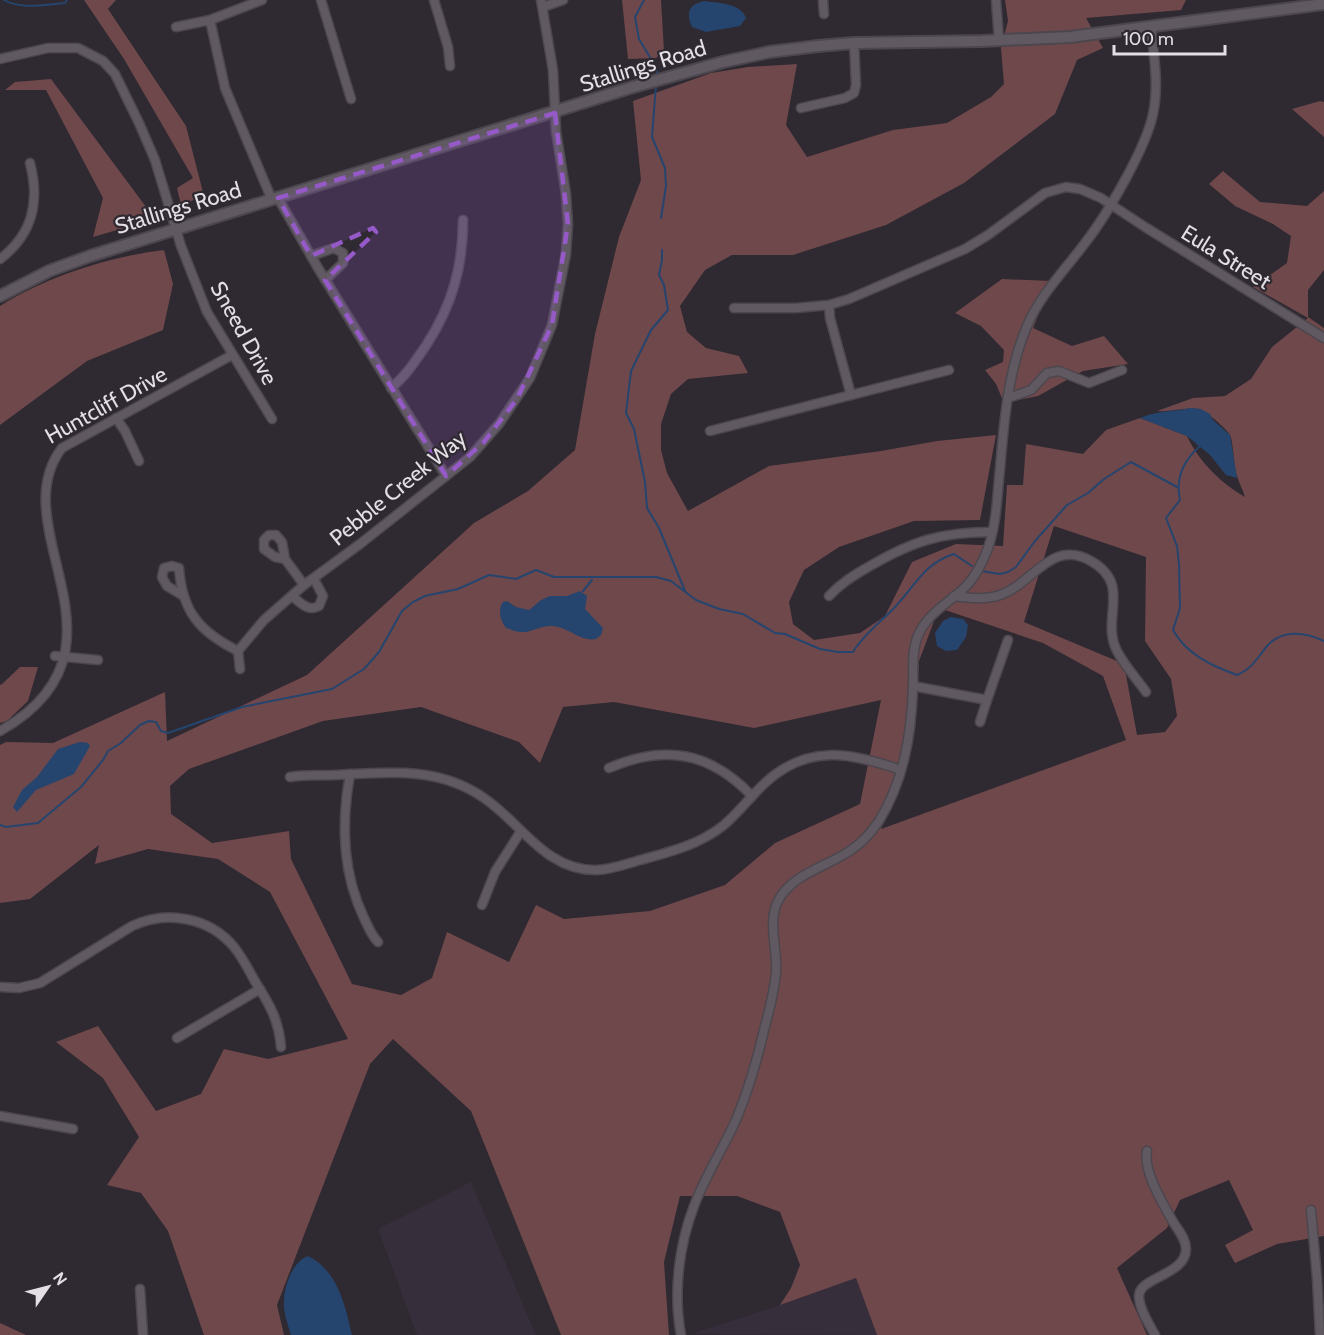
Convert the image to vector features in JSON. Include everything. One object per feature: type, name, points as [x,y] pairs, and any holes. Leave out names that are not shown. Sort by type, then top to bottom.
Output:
[{"type":"street","points":[[176,27],[210,20],[262,0]]},
{"type":"street","points":[[321,0],[351,99]]},
{"type":"street","points":[[434,0],[448,47],[450,66]]},
{"type":"street","points":[[542,4],[562,0]]},
{"type":"street","points":[[823,0],[824,14]]},
{"type":"street","points":[[996,0],[999,40]]},
{"type":"street","name":"Pebble Creek Way","points":[[238,651],[264,620],[304,585],[470,457],[517,399],[530,378],[552,325],[566,254],[568,224],[552,70],[542,4]]},
{"type":"street","name":"Stallings Road","points":[[0,296],[28,280],[70,263],[633,87],[723,62],[769,52],[854,43],[1070,37],[1324,4]]},
{"type":"street","points":[[210,20],[225,88],[275,199],[446,476]]},
{"type":"street","points":[[681,1335],[678,1281],[687,1227],[701,1191],[737,1118],[757,1061],[775,978],[773,919],[775,907],[782,894],[794,882],[846,853],[867,836],[888,804],[902,770],[910,735],[914,650],[919,633],[931,615],[975,575],[988,548],[998,506],[1008,398],[1015,363],[1032,315],[1049,289],[1088,241],[1143,142],[1153,113],[1156,72],[1151,27]]},
{"type":"street","points":[[801,108],[845,98],[854,93],[856,86],[854,43]]},
{"type":"street","name":"Sneed Drive","points":[[0,59],[48,48],[78,48],[103,61],[115,74],[155,160],[176,229],[207,312],[272,419]]},
{"type":"street","points":[[0,259],[19,241],[30,220],[35,188],[30,163]]},
{"type":"street","name":"Eula Street","points":[[734,308],[796,308],[829,305],[864,294],[965,249],[1051,190],[1066,187],[1095,194],[1324,338]]},
{"type":"street","points":[[391,388],[420,354],[447,308],[458,268],[463,238],[463,220]]},
{"type":"street","points":[[311,256],[334,248],[343,253],[343,263],[325,280]]},
{"type":"street","points":[[829,305],[830,318],[851,395]]},
{"type":"street","name":"Huntcliff Drive","points":[[47,458],[232,355]]},
{"type":"street","points":[[710,431],[949,370]]},
{"type":"street","points":[[1008,398],[1031,390],[1047,374],[1059,371],[1089,383],[1122,370]]},
{"type":"street","points":[[116,418],[125,431],[139,461]]},
{"type":"street","points":[[829,596],[845,580],[909,544],[950,534],[992,532]]},
{"type":"street","points":[[954,596],[975,598],[998,596],[1018,587],[1054,558],[1069,553],[1084,556],[1111,577],[1114,605],[1111,632],[1116,651],[1146,692]]},
{"type":"street","points":[[285,559],[304,585]]},
{"type":"street","points":[[292,596],[306,607],[319,606],[323,599],[323,592],[314,579]]},
{"type":"street","points":[[182,595],[191,613],[204,629],[214,638],[238,651],[240,669]]},
{"type":"street","points":[[980,722],[1008,640]]},
{"type":"street","points":[[0,731],[20,718],[39,699],[48,682],[54,652],[98,660]]},
{"type":"street","points":[[913,686],[987,700]]},
{"type":"street","points":[[609,768],[627,760],[649,756],[668,754],[685,756],[721,769],[740,783],[752,796]]},
{"type":"street","points":[[290,777],[307,774],[408,771],[427,773],[447,779],[484,797],[543,851],[562,863],[584,869],[606,869],[698,842],[723,825],[766,782],[801,760],[817,756],[850,756],[885,763],[902,770]]},
{"type":"street","points":[[350,774],[345,835],[347,867],[358,905],[372,936],[378,942]]},
{"type":"street","points":[[482,906],[495,872],[521,831]]},
{"type":"street","points":[[0,987],[18,988],[40,983],[132,926],[155,918],[176,917],[202,923],[225,938],[240,955],[275,1016],[281,1047]]},
{"type":"street","points":[[177,1038],[260,989]]},
{"type":"street","points":[[0,1116],[73,1129]]},
{"type":"street","points":[[1147,1151],[1146,1167],[1186,1248],[1184,1257],[1178,1265],[1146,1285],[1140,1292],[1139,1298],[1155,1335]]},
{"type":"street","points":[[1311,1210],[1320,1335]]},
{"type":"street","points":[[140,1289],[143,1335]]},
{"type":"highlighted area","points":[[555,113],[568,224],[552,325],[517,399],[484,442],[446,476],[325,280],[376,232],[373,228],[311,256],[278,198]]},
{"type":"shaded area","points":[[84,0],[116,0],[108,9],[186,126],[204,196],[181,205],[177,188],[193,178],[124,59]]},
{"type":"shaded area","points":[[622,0],[661,0],[664,51],[656,58],[628,59]]},
{"type":"shaded area","points":[[1005,0],[1186,0],[1181,10],[1086,18],[1103,48],[1077,60],[1055,114],[964,183],[886,225],[793,255],[732,255],[705,270],[680,306],[687,332],[706,348],[739,356],[748,373],[688,379],[671,394],[661,424],[661,450],[667,473],[688,511],[769,466],[937,441],[996,435],[980,520],[914,521],[839,547],[804,570],[789,602],[793,624],[814,640],[860,633],[885,616],[912,562],[956,544],[1003,546],[1007,485],[1023,485],[1026,444],[1083,454],[1106,430],[1140,418],[1187,436],[1198,455],[1212,471],[1245,497],[1236,472],[1231,438],[1225,429],[1198,409],[1157,411],[1193,398],[1225,396],[1251,379],[1272,347],[1308,318],[1253,287],[1287,263],[1291,236],[1273,224],[1235,206],[1209,184],[1223,171],[1260,202],[1307,206],[1324,191],[1324,270],[1308,290],[1308,317],[1324,328],[1324,1236],[1277,1244],[1235,1263],[1225,1245],[1253,1230],[1229,1180],[1180,1200],[1167,1228],[1117,1268],[1147,1335],[877,1335],[856,1278],[780,1305],[791,1288],[800,1265],[780,1212],[737,1196],[680,1196],[664,1262],[669,1335],[561,1335],[471,1111],[393,1039],[370,1064],[277,1305],[284,1335],[204,1335],[168,1231],[141,1193],[107,1185],[139,1137],[103,1078],[56,1042],[98,1026],[156,1111],[201,1094],[224,1049],[268,1059],[348,1039],[270,892],[218,859],[148,849],[95,864],[99,845],[30,899],[0,903],[0,745],[6,742],[53,743],[165,692],[167,741],[307,675],[474,523],[528,491],[575,450],[595,334],[619,237],[641,180],[633,101],[711,73],[748,67],[797,64],[786,125],[807,157],[893,130],[947,123],[991,97],[1004,84],[1001,48],[1008,21]],"holes":[[[1054,526],[1146,557],[1145,641],[1171,679],[1177,716],[1165,732],[1137,735],[1124,664],[1024,622]],[[939,608],[1043,643],[1103,676],[1126,740],[881,829],[915,731],[919,661]],[[881,700],[860,804],[775,843],[725,885],[650,911],[564,919],[536,905],[509,962],[447,932],[432,978],[401,995],[352,984],[291,859],[289,831],[212,843],[171,814],[170,786],[189,769],[323,721],[421,707],[519,742],[540,763],[563,707],[614,702],[754,728]]]},
{"type":"shaded area","points":[[51,79],[155,219],[93,237],[103,198],[46,90],[5,90],[15,82]]},
{"type":"shaded area","points":[[1320,101],[1324,102],[1324,137],[1292,109]]},
{"type":"shaded area","points":[[164,250],[173,284],[163,330],[87,361],[0,425],[0,306],[38,286],[79,269],[122,257]]},
{"type":"shaded area","points":[[1002,279],[1052,281],[1033,328],[1072,346],[1104,336],[1128,364],[1083,371],[1038,396],[1004,403],[996,384],[985,370],[1003,362],[1004,350],[981,326],[955,313]]},
{"type":"shaded area","points":[[20,667],[38,667],[28,701],[7,721],[0,723],[0,684]]},
{"type":"shaded area","points":[[471,1182],[536,1335],[417,1335],[378,1229]]},
{"type":"shaded area","points":[[856,1278],[877,1335],[691,1334],[780,1305]]},
{"type":"shaded area","points":[[0,1323],[26,1335],[0,1335]]},
{"type":"water","points":[[704,1],[722,3],[739,9],[746,18],[740,26],[706,32],[692,27],[689,18],[690,10]]},
{"type":"water","points":[[1201,409],[1210,414],[1213,420],[1230,435],[1237,478],[1226,475],[1210,455],[1187,436],[1140,418],[1159,412]]},
{"type":"water","points":[[580,591],[587,596],[585,609],[603,628],[601,635],[596,639],[585,638],[552,626],[516,632],[506,628],[501,619],[500,608],[503,602],[507,601],[516,607],[529,610],[550,596],[567,596]]},
{"type":"water","points":[[951,617],[963,619],[968,625],[966,637],[957,650],[946,651],[937,646],[935,633],[943,621]]},
{"type":"water","points":[[80,742],[88,743],[90,746],[74,774],[36,790],[17,812],[13,807],[22,790],[37,777],[58,749]]},
{"type":"water","points":[[308,1256],[327,1270],[339,1290],[352,1335],[291,1335],[284,1310],[286,1288],[294,1268]]},
{"type":"waterway","points":[[4,0],[18,5],[34,6],[65,3],[67,0]]},
{"type":"waterway","points":[[644,0],[635,17],[639,39],[657,69],[657,76]]},
{"type":"waterway","points":[[656,85],[652,137],[665,168],[666,186],[661,218]]},
{"type":"waterway","points":[[662,250],[659,275],[664,285],[668,310],[651,330],[631,371],[626,413],[634,429],[645,482],[647,508],[659,528],[685,591]]},
{"type":"waterway","points":[[1200,446],[1185,463],[1179,484],[1180,500],[1166,518],[1177,546],[1179,564],[1180,608],[1173,630],[1178,638],[1192,652],[1209,663],[1237,675],[1251,666],[1267,646],[1280,637],[1302,634],[1324,641]]},
{"type":"waterway","points":[[981,571],[1000,574],[1016,567],[1035,541],[1067,505],[1131,462],[1177,487]]},
{"type":"waterway","points":[[0,825],[6,827],[38,823],[81,787],[108,751],[121,743],[140,725],[149,721],[156,722],[161,731],[168,733],[242,707],[332,689],[364,669],[379,652],[402,611],[413,602],[425,596],[458,589],[489,575],[516,579],[536,570],[554,577],[656,577],[671,581],[696,600],[719,609],[743,614],[775,633],[785,634],[820,649],[853,652],[867,634],[935,563],[954,554],[972,566]]},
{"type":"waterway","points":[[583,591],[592,580]]}]
